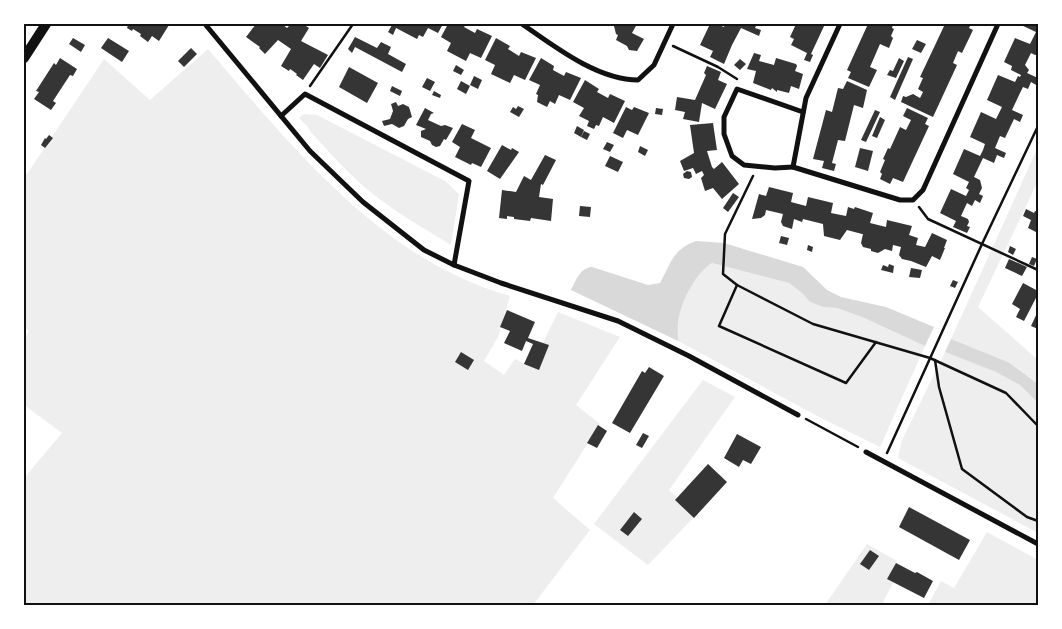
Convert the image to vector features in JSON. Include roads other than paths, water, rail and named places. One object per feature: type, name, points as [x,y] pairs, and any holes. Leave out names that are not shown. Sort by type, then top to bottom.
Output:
[{"type":"main road","points":[[24,58],[46,24]]},
{"type":"street","points":[[205,24],[310,152],[363,202],[424,250],[454,265],[501,283],[618,322],[689,356],[798,415]]},
{"type":"street","points":[[522,24],[578,63],[626,80],[638,80],[654,65],[674,24]]},
{"type":"street","points":[[793,167],[806,98],[840,24]]},
{"type":"street","points":[[803,112],[737,89],[724,117],[724,134],[732,156],[744,165],[775,168],[793,167],[900,200],[913,200],[922,190],[998,24]]},
{"type":"street","points":[[281,116],[305,94],[469,181],[454,265]]},
{"type":"street","points":[[866,452],[1038,544]]}]
